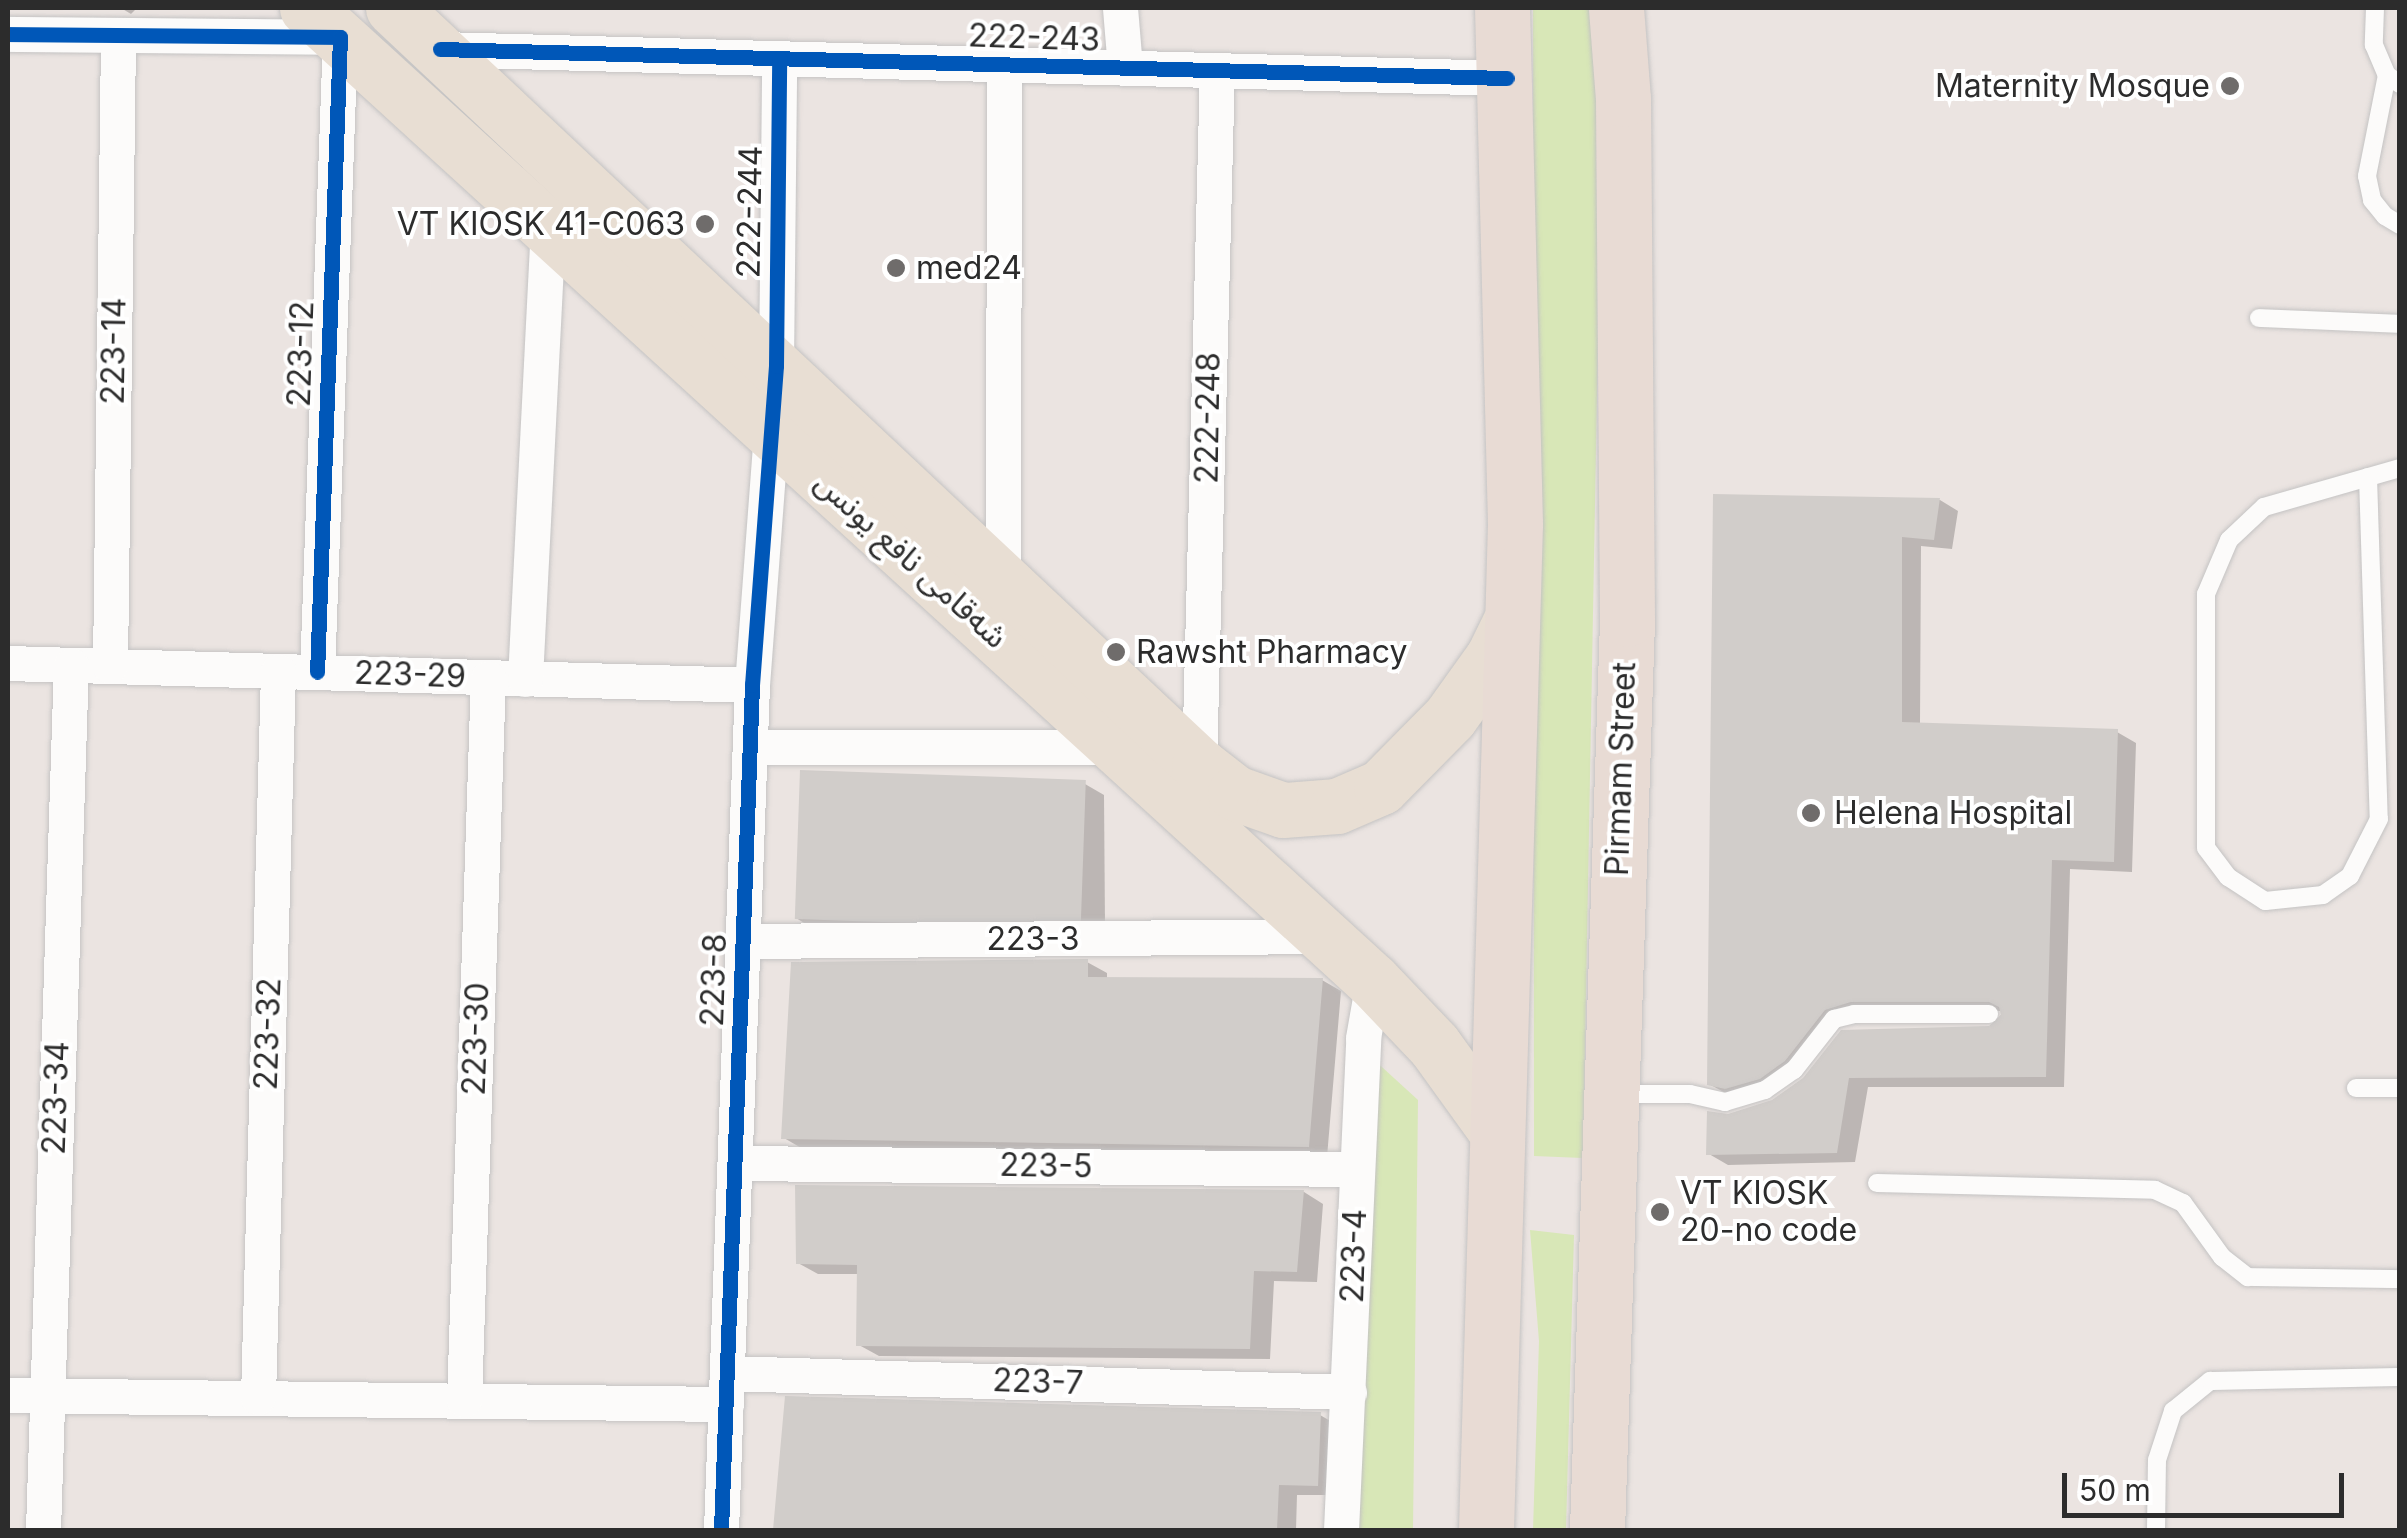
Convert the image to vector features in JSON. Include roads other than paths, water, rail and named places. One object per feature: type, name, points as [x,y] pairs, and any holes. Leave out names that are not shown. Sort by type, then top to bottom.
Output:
[{"type":"highway","points":[[1486,1530],[1515,524],[1507,78],[1502,8]]},
{"type":"highway","name":"Pirmam Street","points":[[1597,1530],[1628,620],[1623,99],[1616,8]]},
{"type":"highway","points":[[1600,1385],[1626,1530]]},
{"type":"main road","name":"شەقامی نافع یونس","points":[[393,8],[1199,765],[1235,793],[1283,810],[1337,806],[1381,787],[1450,717],[1493,656],[1512,618]]},
{"type":"main road","name":"شەقامی نافع یونس","points":[[338,18],[548,228],[1373,982],[1434,1045],[1496,1130]]},
{"type":"street","points":[[1120,8],[1125,68]]},
{"type":"street","points":[[8,34],[118,35],[338,18]]},
{"type":"street","name":"223-12","points":[[317,672],[338,18]]},
{"type":"street","name":"223-14","points":[[110,666],[118,35]]},
{"type":"street","name":"222-243","points":[[440,50],[1507,78]]},
{"type":"street","name":"222-244","points":[[773,433],[779,58]]},
{"type":"street","points":[[1004,64],[1004,580]]},
{"type":"street","name":"222-248","points":[[1199,765],[1217,70]]},
{"type":"street","points":[[525,678],[548,228]]},
{"type":"street","name":"223-8","points":[[721,1530],[752,685],[773,433]]},
{"type":"street","name":"223-29","points":[[8,663],[752,685]]},
{"type":"street","name":"223-34","points":[[43,1530],[71,665]]},
{"type":"street","name":"223-32","points":[[258,1397],[278,671]]},
{"type":"street","name":"223-30","points":[[464,1400],[488,678]]},
{"type":"street","points":[[751,748],[1116,747]]},
{"type":"street","name":"223-3","points":[[743,941],[1323,936]]},
{"type":"street","name":"223-4","points":[[1340,1530],[1362,1038],[1373,982]]},
{"type":"street","name":"223-5","points":[[736,1163],[1358,1169]]},
{"type":"street","name":"223-7","points":[[8,1395],[464,1400],[727,1388],[1349,1392]]},
{"type":"lane","points":[[2375,8],[2374,45],[2394,79],[2367,176],[2372,200],[2385,216],[2400,225]]},
{"type":"lane","points":[[2259,318],[2400,324]]},
{"type":"lane","points":[[2368,477],[2379,819],[2350,876],[2323,895],[2265,901],[2228,877],[2206,848],[2206,594],[2229,540],[2264,507],[2368,477],[2400,468]]},
{"type":"lane","points":[[1609,1094],[1690,1094],[1725,1102],[1765,1090],[1794,1070],[1834,1019],[1854,1014],[1989,1014]]},
{"type":"lane","points":[[2356,1088],[2400,1088]]},
{"type":"lane","points":[[1877,1183],[2155,1190],[2183,1203],[2222,1256],[2248,1277],[2400,1279]]},
{"type":"lane","points":[[2156,1530],[2157,1460],[2173,1410],[2210,1380],[2400,1377]]},
{"type":"place","name":"Maternity Mosque","points":[[2230,86]]},
{"type":"place","name":"VT KIOSK 41-C063","points":[[705,224]]},
{"type":"place","name":"med24","points":[[896,268]]},
{"type":"place","name":"Rawsht Pharmacy","points":[[1116,652]]},
{"type":"place","name":"Helena Hospital","points":[[1811,813]]},
{"type":"place","name":"VT KIOSK 20-no code","points":[[1660,1212]]}]
